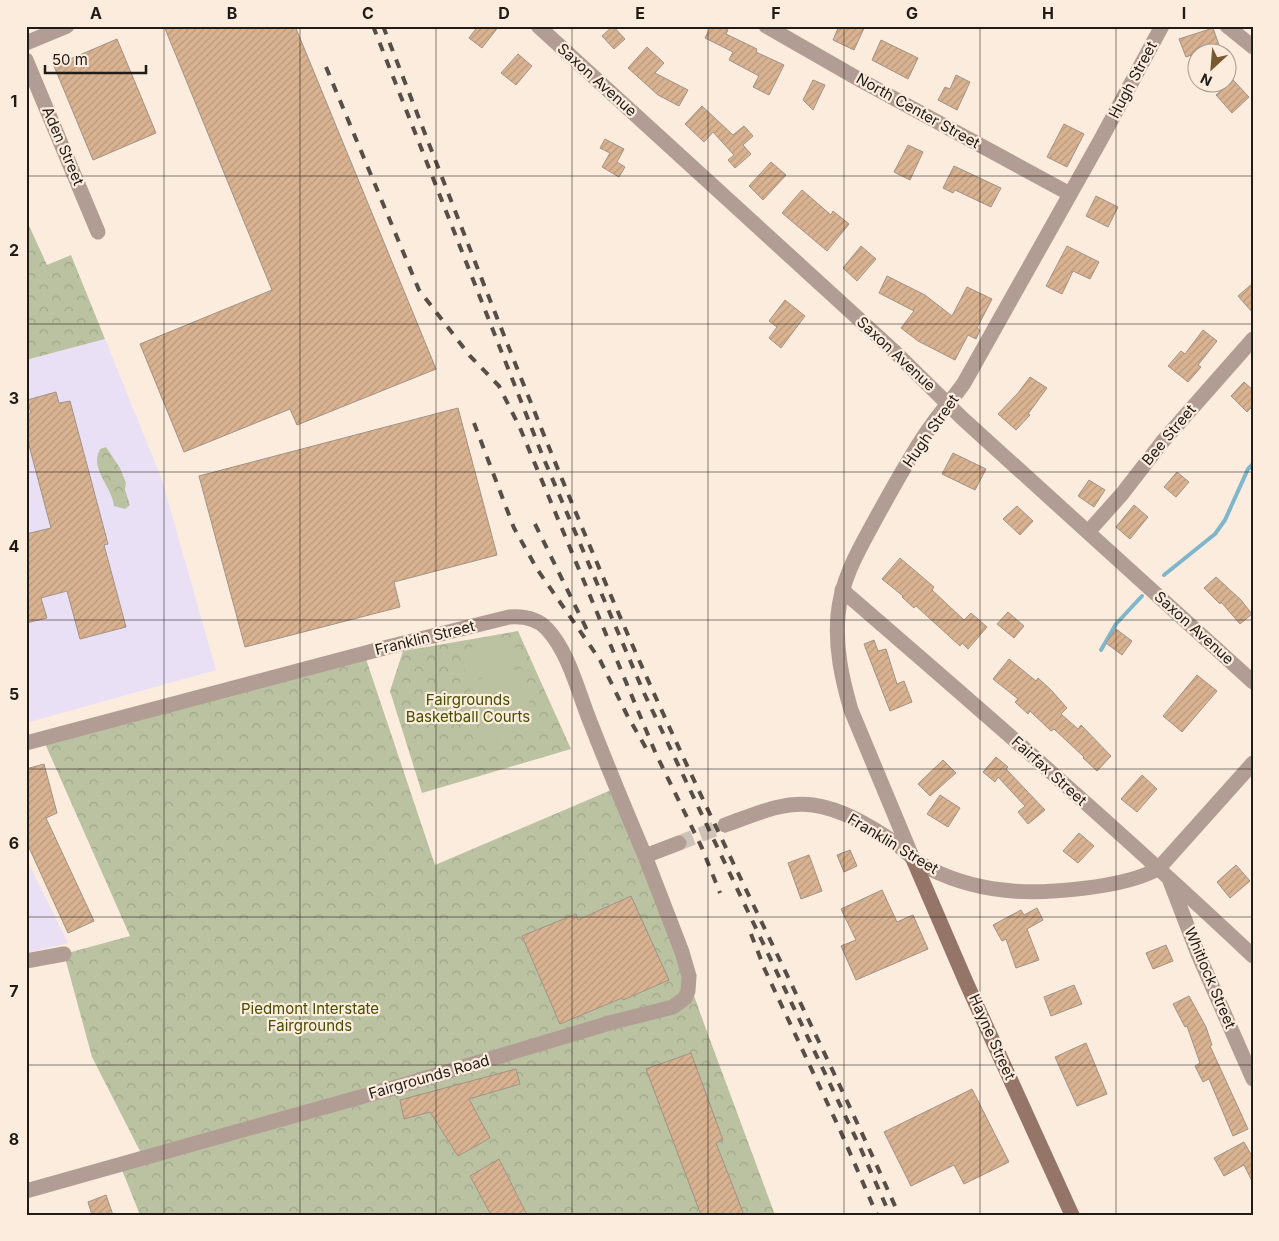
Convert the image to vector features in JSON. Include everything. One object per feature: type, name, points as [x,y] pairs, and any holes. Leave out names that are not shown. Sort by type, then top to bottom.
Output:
[{"type":"street","points":[[26,43],[67,26]]},
{"type":"street","name":"Saxon Avenue","points":[[538,26],[1253,682]]},
{"type":"street","name":"North Center Street","points":[[766,26],[862,81],[1070,194]]},
{"type":"street","name":"Hugh Street","points":[[913,859],[850,710],[843,685],[837,634],[842,590],[853,558],[908,461],[964,383],[1162,26]]},
{"type":"street","points":[[1227,26],[1253,47]]},
{"type":"street","name":"Aden Street","points":[[26,60],[98,232]]},
{"type":"street","name":"Bee Street","points":[[1088,532],[1122,494],[1163,441],[1253,340]]},
{"type":"street","name":"Fairfax Street","points":[[842,590],[978,707],[1164,872],[1253,956]]},
{"type":"street","name":"Franklin Street","points":[[26,743],[388,647],[509,617],[520,616],[530,618],[547,630],[567,662],[645,856]]},
{"type":"street","name":"Franklin Street","points":[[725,825],[780,805],[814,805],[839,811],[859,820],[896,843],[913,859],[947,876],[974,885],[1026,892],[1097,886],[1164,872],[1165,863],[1253,763]]},
{"type":"street","points":[[645,856],[680,843]]},
{"type":"street","name":"Fairgrounds Road","points":[[26,1191],[403,1085],[613,1022],[673,1007],[685,998],[688,991],[689,976],[682,952],[645,856]]},
{"type":"street","name":"Hayne Street","points":[[913,859],[970,991],[1072,1215]]},
{"type":"street","name":"Whitlock Street","points":[[1164,872],[1253,1079]]},
{"type":"street","points":[[26,961],[64,954]]},
{"type":"shaded area","points":[[105,339],[162,480],[216,670],[26,723],[26,360]]},
{"type":"shaded area","points":[[26,858],[68,943],[26,953]]},
{"type":"green space","points":[[26,219],[47,265],[71,255],[105,339],[26,360]]},
{"type":"green space","points":[[106,447],[120,468],[126,483],[125,490],[130,505],[125,509],[114,506],[99,471],[97,456],[100,449]]},
{"type":"green space","name":"Fairgrounds Basketball Courts","points":[[518,631],[571,749],[422,793],[390,691],[403,651]]},
{"type":"green space","points":[[513,637],[520,666],[467,679],[460,650]]},
{"type":"green space","name":"Piedmont Interstate Fairgrounds","points":[[364,653],[435,865],[616,788],[645,856],[703,1021],[775,1215],[140,1215],[120,1165],[144,1159],[92,1057],[64,954],[130,936],[43,739]]},
{"type":"green space","points":[[522,668],[529,697],[476,711],[468,682]]},
{"type":"green space","points":[[529,700],[537,729],[484,742],[476,713]]},
{"type":"building","points":[[164,26],[295,26],[436,369],[297,425],[290,409],[184,452],[140,344],[272,290]]},
{"type":"building","points":[[478,26],[499,26],[482,48],[469,38]]},
{"type":"building","points":[[613,26],[625,39],[614,49],[602,36]]},
{"type":"building","points":[[711,26],[719,26],[728,30],[726,34],[757,49],[756,52],[784,65],[769,95],[753,87],[759,76],[729,60],[733,52],[705,38]]},
{"type":"building","points":[[839,26],[865,26],[854,50],[833,40]]},
{"type":"building","points":[[1213,28],[1218,42],[1186,42],[1186,57],[1179,39]]},
{"type":"building","points":[[117,39],[156,133],[93,160],[54,66]]},
{"type":"building","points":[[881,40],[918,58],[908,79],[872,60]]},
{"type":"building","points":[[647,47],[664,63],[655,73],[688,90],[679,106],[658,95],[628,68]]},
{"type":"building","points":[[518,54],[532,66],[516,85],[501,73]]},
{"type":"building","points":[[956,75],[970,82],[957,110],[938,100],[945,87],[950,89]]},
{"type":"building","points":[[813,80],[825,85],[813,110],[803,100]]},
{"type":"building","points":[[1236,83],[1249,97],[1232,113],[1216,95],[1219,92],[1236,92]]},
{"type":"building","points":[[702,106],[733,135],[744,126],[753,136],[743,145],[751,154],[735,168],[728,160],[734,155],[713,132],[704,142],[685,124]]},
{"type":"building","points":[[1064,124],[1084,134],[1067,167],[1047,157]]},
{"type":"building","points":[[605,139],[624,149],[617,162],[625,167],[619,177],[602,167],[610,153],[600,148]]},
{"type":"building","points":[[908,145],[923,152],[910,180],[894,172]]},
{"type":"building","points":[[771,162],[786,175],[763,200],[749,186]]},
{"type":"building","points":[[954,166],[1001,188],[991,207],[955,190],[953,193],[943,188]]},
{"type":"building","points":[[802,190],[831,215],[833,211],[849,224],[827,251],[782,213]]},
{"type":"building","points":[[1096,196],[1118,207],[1108,227],[1086,216]]},
{"type":"building","points":[[861,246],[876,259],[857,281],[843,268]]},
{"type":"building","points":[[1067,246],[1099,262],[1090,279],[1073,271],[1062,294],[1046,286]]},
{"type":"building","points":[[887,276],[925,295],[952,316],[967,287],[992,299],[977,328],[980,330],[976,339],[968,335],[955,360],[918,341],[901,328],[914,311],[879,293]]},
{"type":"building","points":[[1253,283],[1253,313],[1238,296]]},
{"type":"building","points":[[785,300],[805,316],[781,348],[769,338],[777,327],[769,321]]},
{"type":"building","points":[[1203,330],[1217,341],[1198,365],[1201,367],[1188,382],[1168,366],[1181,351],[1185,354]]},
{"type":"building","points":[[1030,377],[1047,388],[1028,414],[1030,415],[1016,430],[998,414]]},
{"type":"building","points":[[1244,382],[1253,390],[1253,406],[1247,412],[1231,396]]},
{"type":"building","points":[[56,392],[59,403],[70,401],[108,544],[104,545],[126,627],[80,639],[67,591],[41,598],[47,618],[26,623],[26,534],[51,528],[26,434],[26,414],[31,413],[27,400]]},
{"type":"building","points":[[458,408],[497,555],[394,582],[400,607],[245,647],[199,476]]},
{"type":"building","points":[[953,453],[986,469],[975,490],[942,474]]},
{"type":"building","points":[[1177,472],[1189,482],[1176,497],[1164,487]]},
{"type":"building","points":[[1089,480],[1105,490],[1094,507],[1078,496]]},
{"type":"building","points":[[1134,505],[1148,517],[1130,539],[1116,527]]},
{"type":"building","points":[[1017,506],[1033,521],[1020,535],[1003,519]]},
{"type":"building","points":[[900,558],[934,587],[932,590],[964,620],[971,613],[987,627],[968,649],[962,643],[960,646],[916,606],[914,608],[903,596],[882,579]]},
{"type":"building","points":[[1216,577],[1241,600],[1252,614],[1240,624],[1221,602],[1220,604],[1204,588]]},
{"type":"building","points":[[1008,612],[1024,626],[1014,638],[997,624]]},
{"type":"building","points":[[1116,629],[1132,641],[1122,655],[1106,643]]},
{"type":"building","points":[[874,640],[878,651],[886,649],[897,684],[904,681],[912,702],[890,711],[864,644]]},
{"type":"building","points":[[1009,659],[1036,681],[1038,678],[1051,690],[1067,708],[1061,714],[1078,729],[1081,725],[1111,756],[1097,771],[1054,729],[1051,731],[1030,711],[1028,714],[1015,702],[1018,699],[993,679]]},
{"type":"building","points":[[1197,675],[1217,691],[1182,732],[1163,716]]},
{"type":"building","points":[[996,757],[1008,767],[1006,769],[1045,810],[1028,824],[1018,812],[1025,806],[998,777],[995,782],[983,772]]},
{"type":"building","points":[[943,760],[956,773],[930,796],[918,784]]},
{"type":"building","points":[[44,764],[57,813],[46,818],[94,921],[68,933],[26,841],[26,769]]},
{"type":"building","points":[[1142,775],[1157,789],[1137,812],[1121,799]]},
{"type":"building","points":[[940,795],[960,808],[948,827],[927,814]]},
{"type":"building","points":[[1079,833],[1094,846],[1078,863],[1063,851]]},
{"type":"building","points":[[850,850],[857,866],[844,872],[837,855]]},
{"type":"building","points":[[809,855],[822,891],[801,899],[788,863]]},
{"type":"building","points":[[1236,865],[1250,881],[1230,898],[1217,882]]},
{"type":"building","points":[[882,890],[897,922],[913,915],[928,949],[856,980],[841,946],[856,940],[841,909]]},
{"type":"building","points":[[631,896],[669,980],[560,1024],[522,936],[576,914],[578,920]]},
{"type":"building","points":[[1037,908],[1043,920],[1027,929],[1039,960],[1016,968],[1006,939],[1002,941],[993,925],[1021,910],[1024,915]]},
{"type":"building","points":[[1166,945],[1173,961],[1153,969],[1146,953]]},
{"type":"building","points":[[1074,985],[1082,1004],[1051,1016],[1044,997]]},
{"type":"building","points":[[1189,996],[1206,1027],[1212,1045],[1210,1046],[1248,1129],[1233,1136],[1209,1079],[1203,1082],[1195,1066],[1200,1063],[1187,1026],[1185,1027],[1173,1004]]},
{"type":"building","points":[[1086,1043],[1107,1094],[1077,1106],[1055,1057]]},
{"type":"building","points":[[691,1053],[723,1140],[716,1143],[744,1215],[701,1215],[646,1069]]},
{"type":"building","points":[[516,1069],[520,1084],[469,1099],[490,1138],[458,1156],[430,1112],[404,1119],[400,1100]]},
{"type":"building","points":[[972,1089],[1009,1162],[964,1184],[954,1165],[911,1186],[884,1132]]},
{"type":"building","points":[[1244,1142],[1253,1158],[1253,1183],[1244,1165],[1224,1176],[1214,1158]]},
{"type":"building","points":[[499,1159],[527,1215],[491,1215],[470,1176]]},
{"type":"building","points":[[106,1195],[113,1215],[92,1215],[88,1202]]},
{"type":"waterway","points":[[1164,575],[1215,534],[1225,520],[1248,469],[1253,464]]},
{"type":"waterway","points":[[1101,650],[1116,624],[1142,596]]},
{"type":"tunnel","points":[[679,843],[725,825]]},
{"type":"railway","points":[[373,26],[543,457],[644,693],[860,1147],[890,1215]]},
{"type":"railway","points":[[383,26],[508,344],[605,582],[703,799],[899,1215]]},
{"type":"railway","points":[[326,67],[419,290],[470,356],[499,386],[520,428],[656,754],[702,848],[720,893]]},
{"type":"railway","points":[[474,423],[514,528],[537,569],[600,660],[627,715],[650,755]]},
{"type":"railway","points":[[535,524],[589,634]]},
{"type":"railway","points":[[751,934],[765,970],[840,1130],[877,1215]]}]
